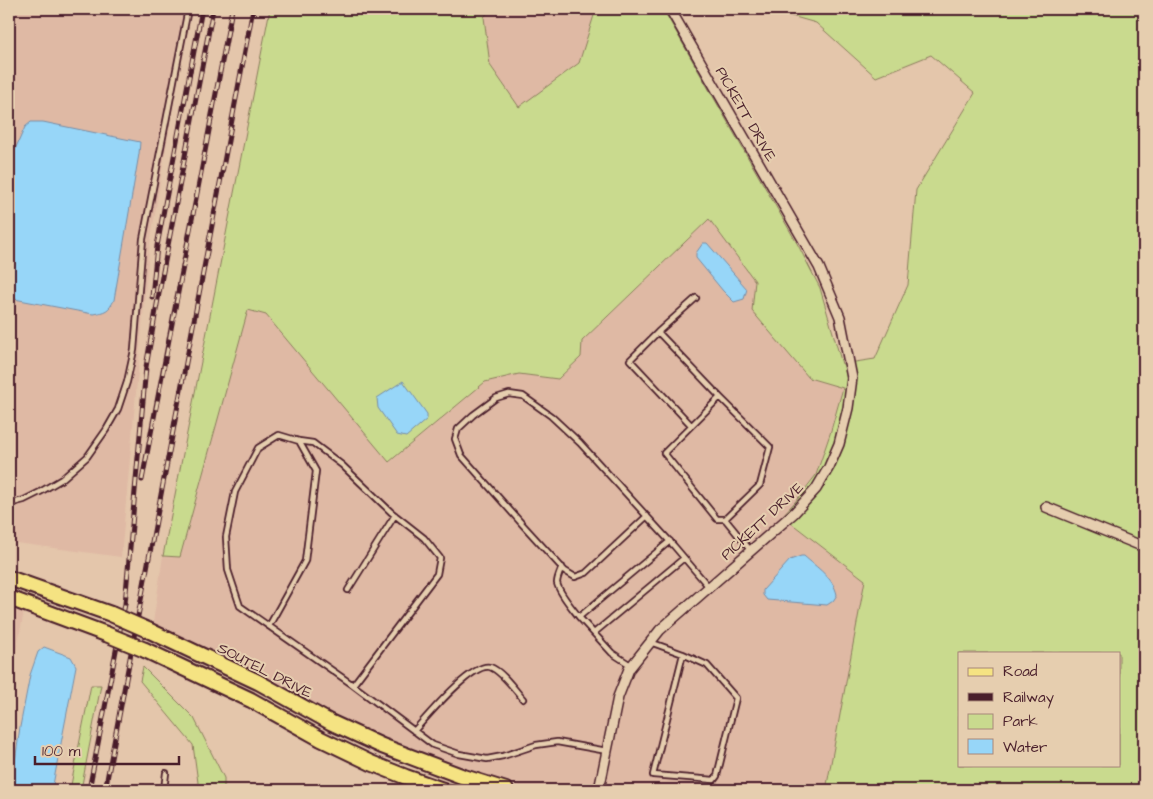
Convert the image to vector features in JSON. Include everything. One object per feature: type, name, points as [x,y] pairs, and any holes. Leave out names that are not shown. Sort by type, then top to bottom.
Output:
[{"type":"main road","name":"SOUTEL DRIVE","points":[[9,578],[110,614],[150,631],[258,682],[330,722],[382,746],[464,778],[506,790]]},
{"type":"main road","points":[[9,598],[145,650],[251,700],[321,739],[406,777],[443,790]]},
{"type":"street","name":"PICKETT DRIVE","points":[[599,790],[618,697],[629,669],[660,630],[794,513],[816,489],[829,467],[839,444],[848,408],[852,378],[840,317],[819,267],[670,9]]},
{"type":"street","points":[[1046,508],[1144,547]]},
{"type":"lane","points":[[9,504],[24,500],[62,479],[87,457],[118,409],[127,382],[134,350],[143,239],[188,9]]},
{"type":"lane","points":[[691,425],[630,360],[696,298]]},
{"type":"lane","points":[[658,332],[770,447],[760,485],[725,519],[717,519],[664,453],[720,397]]},
{"type":"lane","points":[[647,516],[586,573],[574,577],[562,568],[462,455],[456,439],[458,429],[496,398],[509,394],[523,396],[550,416],[580,443],[670,541],[709,588]]},
{"type":"lane","points":[[353,685],[437,574],[440,558],[424,538],[395,515],[342,465],[313,443],[279,435],[258,448],[235,492],[226,537],[228,570],[240,606],[353,685],[432,745],[459,754],[487,759],[503,756],[536,745],[557,742],[606,751]]},
{"type":"lane","points":[[269,626],[305,561],[316,471],[298,441]]},
{"type":"lane","points":[[348,590],[395,515]]},
{"type":"lane","points":[[725,519],[751,551]]},
{"type":"lane","points":[[579,617],[670,541]]},
{"type":"lane","points":[[594,633],[684,558]]},
{"type":"lane","points":[[562,568],[557,581],[569,604],[612,653],[632,666]]},
{"type":"lane","points":[[650,642],[683,654],[707,665],[736,698],[714,780],[653,775],[683,654]]},
{"type":"lane","points":[[414,732],[442,700],[478,669],[488,666],[498,672],[523,699]]},
{"type":"lane","points":[[164,790],[166,773]]},
{"type":"shaded area","points":[[9,9],[189,9],[149,250],[121,557],[9,542]]},
{"type":"shaded area","points":[[491,9],[596,9],[579,63],[519,107],[490,65],[484,17]]},
{"type":"shaded area","points":[[709,219],[755,281],[809,378],[843,388],[816,475],[782,516],[866,580],[826,790],[533,790],[472,773],[382,738],[336,716],[260,675],[153,623],[163,556],[180,557],[248,310],[266,315],[390,462],[485,382],[519,374],[558,379],[580,357],[582,341]]},
{"type":"shaded area","points":[[9,607],[24,612],[9,686]]},
{"type":"green space","points":[[270,9],[491,9],[484,17],[490,65],[519,107],[579,63],[596,9],[663,9],[798,245],[820,288],[842,364],[875,359],[908,285],[916,190],[975,93],[931,55],[876,77],[816,23],[767,9],[1144,9],[1144,790],[826,790],[865,580],[782,516],[816,475],[843,388],[809,378],[752,311],[755,281],[709,219],[582,341],[581,357],[558,379],[519,374],[485,382],[389,462],[266,315],[248,310],[180,557],[163,556]]},
{"type":"green space","points":[[143,667],[194,718],[224,778],[224,790],[199,790],[193,745],[140,681]]},
{"type":"green space","points":[[91,685],[101,685],[81,790],[70,790]]},
{"type":"water","points":[[31,122],[43,122],[140,142],[114,300],[104,312],[93,314],[9,298],[9,163],[25,127]]},
{"type":"water","points":[[703,243],[707,243],[747,289],[744,299],[734,302],[696,258],[696,253]]},
{"type":"water","points":[[403,381],[427,414],[427,419],[406,437],[397,435],[378,408],[377,398]]},
{"type":"water","points":[[804,556],[819,569],[832,583],[837,595],[833,601],[827,605],[767,600],[763,595],[763,590],[790,560]]},
{"type":"water","points":[[44,647],[71,657],[76,666],[52,790],[9,790],[9,780],[13,776],[30,675],[38,652]]},
{"type":"railway","points":[[152,297],[157,246],[202,9]]},
{"type":"railway","points":[[89,790],[125,604],[146,367],[213,9]]},
{"type":"railway","points":[[142,480],[232,9]]},
{"type":"railway","points":[[105,790],[253,9]]}]
